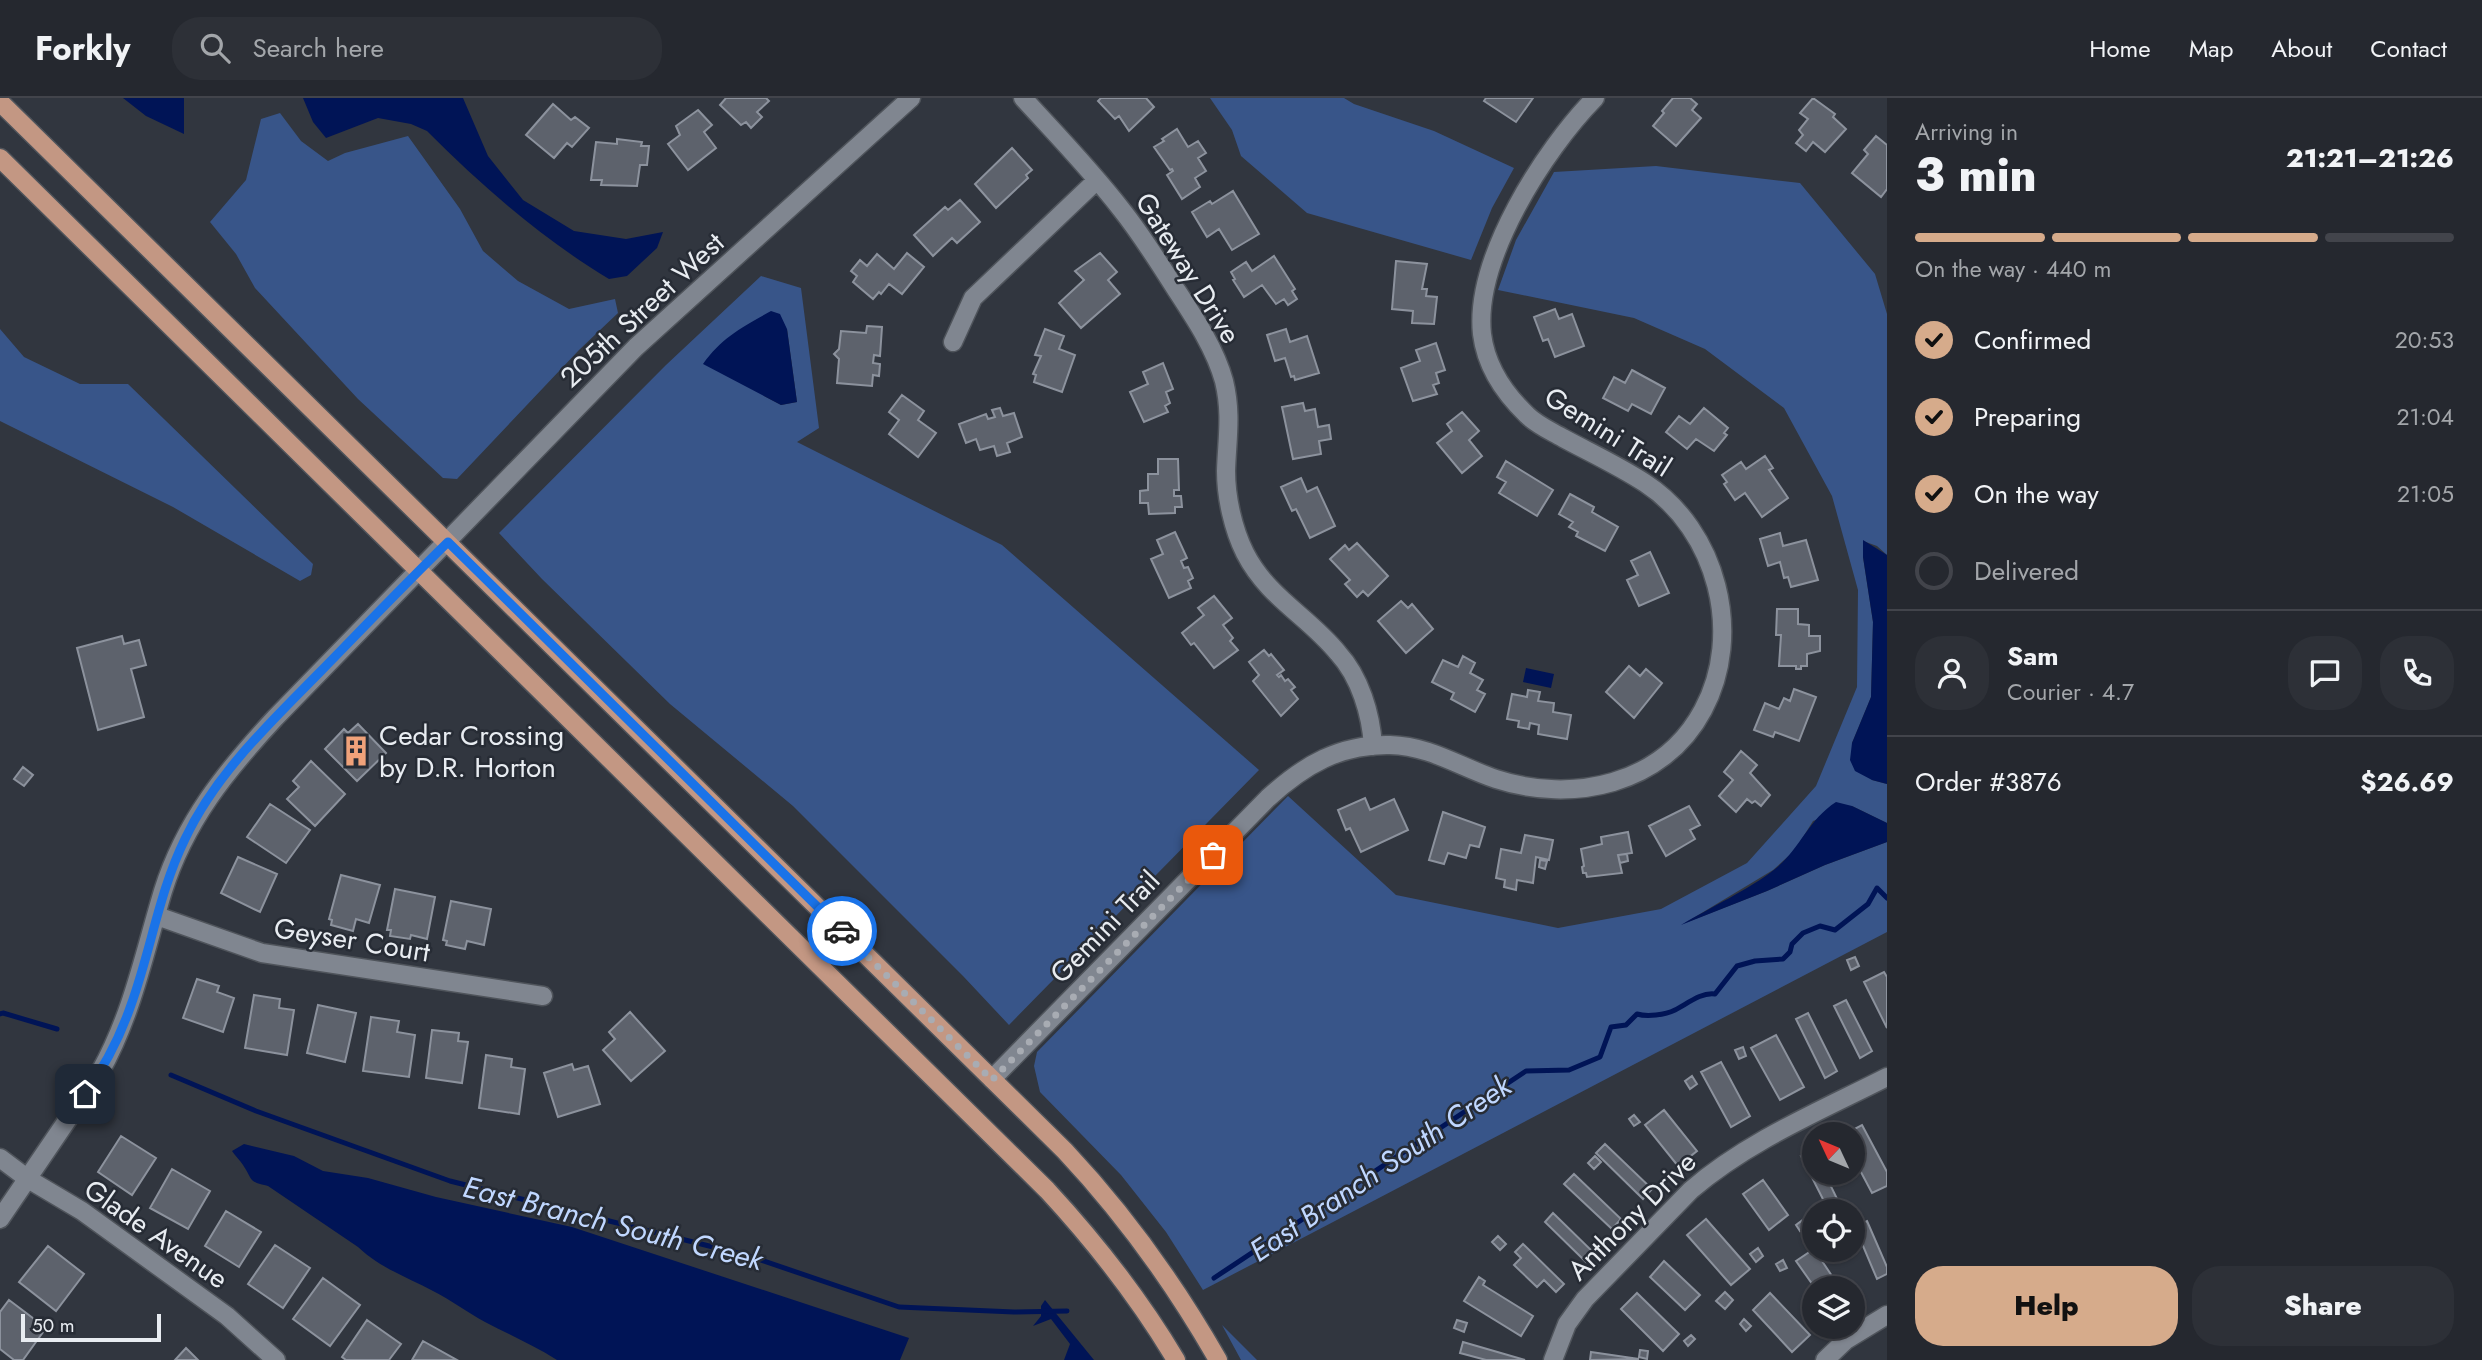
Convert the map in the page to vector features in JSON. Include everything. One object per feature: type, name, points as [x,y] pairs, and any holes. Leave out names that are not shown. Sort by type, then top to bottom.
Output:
[{"type":"main road","points":[[0,102],[1065,1151],[1126,1220],[1169,1278],[1218,1360]]},
{"type":"main road","points":[[0,158],[1047,1190],[1104,1254],[1137,1298],[1176,1360]]},
{"type":"street","name":"205th Street West","points":[[157,916],[164,890],[184,840],[216,786],[275,718],[636,347],[911,98]]},
{"type":"street","name":"Gateway Drive","points":[[1023,98],[1123,211],[1189,309],[1217,362],[1227,395],[1230,424],[1227,489],[1245,553],[1282,603],[1340,654],[1356,682],[1368,714],[1373,746]]},
{"type":"street","name":"Gemini Trail","points":[[992,1080],[1282,785],[1324,757],[1373,746],[1425,749],[1495,778],[1537,789],[1578,790],[1631,776],[1665,754],[1693,725],[1703,710],[1720,662],[1722,620],[1712,570],[1697,538],[1673,507],[1646,484],[1529,417],[1504,389],[1493,370],[1482,333],[1487,281],[1513,216],[1554,146],[1595,98]]},
{"type":"street","points":[[953,342],[973,298],[1097,180]]},
{"type":"street","points":[[0,1219],[113,1049],[131,1006],[157,916]]},
{"type":"street","name":"Geyser Court","points":[[157,916],[262,953],[543,996]]},
{"type":"street","name":"Anthony Drive","points":[[1553,1360],[1567,1324],[1585,1299],[1700,1182],[1729,1159],[1887,1077]]},
{"type":"street","name":"Glade Avenue","points":[[0,1158],[28,1179],[82,1211],[227,1316],[276,1360]]},
{"type":"street","points":[[1825,1360],[1846,1340],[1887,1315]]},
{"type":"shaded area","points":[[123,98],[184,98],[184,134],[146,116]]},
{"type":"shaded area","points":[[303,98],[463,98],[488,156],[523,200],[574,231],[626,239],[663,232],[657,248],[627,276],[609,279],[514,211],[427,131],[411,124],[378,118],[326,138],[313,122]]},
{"type":"shaded area","points":[[1210,98],[1344,98],[1354,104],[1434,131],[1514,168],[1492,208],[1471,260],[1307,213],[1241,156],[1232,130]]},
{"type":"shaded area","points":[[280,113],[301,141],[328,161],[345,153],[408,136],[460,209],[483,251],[518,281],[569,309],[615,299],[618,313],[579,350],[457,479],[443,478],[358,399],[255,288],[236,254],[210,222],[246,180],[261,119]]},
{"type":"shaded area","points":[[1656,166],[1800,183],[1875,274],[1887,314],[1887,555],[1877,546],[1863,541],[1873,622],[1871,697],[1852,743],[1872,780],[1887,784],[1887,823],[1852,806],[1813,821],[1795,850],[1773,870],[1685,923],[1887,842],[1887,932],[1203,1290],[1166,1232],[1121,1175],[1040,1092],[1034,1066],[1037,1052],[1288,796],[1396,895],[1558,928],[1661,909],[1747,863],[1816,786],[1857,687],[1858,590],[1832,496],[1784,408],[1705,349],[1634,318],[1498,290],[1516,240],[1554,172]]},
{"type":"shaded area","points":[[761,276],[801,288],[819,428],[797,442],[1002,545],[1259,770],[1009,1025],[793,806],[670,704],[542,579],[499,533],[666,365]],"holes":[[[787,329],[797,402],[781,405],[764,396]]]},
{"type":"shaded area","points":[[771,311],[780,314],[787,329],[797,402],[781,405],[703,364],[725,340]]},
{"type":"shaded area","points":[[0,329],[24,357],[80,384],[128,384],[313,564],[311,575],[300,581],[173,507],[0,421]]},
{"type":"shaded area","points":[[1863,540],[1887,555],[1887,784],[1855,771],[1850,760],[1852,743],[1871,697],[1873,622]]},
{"type":"shaded area","points":[[1526,668],[1554,674],[1551,688],[1523,682]]},
{"type":"shaded area","points":[[1836,802],[1852,806],[1887,823],[1887,842],[1681,925],[1775,869],[1791,853],[1818,817]]},
{"type":"shaded area","points":[[244,1144],[294,1156],[323,1171],[368,1178],[436,1197],[572,1227],[909,1338],[900,1360],[557,1360],[385,1266],[268,1186],[254,1182],[232,1151]]},
{"type":"shaded area","points":[[1045,1300],[1094,1360],[1064,1360],[1070,1344],[1051,1319],[1033,1326],[1041,1316],[1041,1306]]},
{"type":"shaded area","points":[[1222,1325],[1257,1360],[1241,1360]]},
{"type":"building","points":[[726,98],[766,98],[769,101],[757,112],[762,117],[751,128],[746,122],[741,125],[720,105]]},
{"type":"building","points":[[1101,98],[1146,98],[1154,107],[1129,131],[1119,116],[1115,119],[1098,101]]},
{"type":"building","points":[[1486,98],[1533,98],[1516,122],[1484,101]]},
{"type":"building","points":[[1673,98],[1690,98],[1697,104],[1692,110],[1701,118],[1676,146],[1653,126]]},
{"type":"building","points":[[1813,98],[1835,114],[1833,117],[1846,129],[1825,152],[1813,142],[1806,151],[1796,143],[1803,135],[1799,130],[1808,119],[1800,113]]},
{"type":"building","points":[[553,104],[571,120],[575,117],[589,128],[572,147],[567,143],[554,158],[526,135]]},
{"type":"building","points":[[698,110],[712,125],[704,132],[716,148],[688,170],[668,144],[680,135],[676,126]]},
{"type":"building","points":[[1177,129],[1188,147],[1198,141],[1206,153],[1198,158],[1206,171],[1195,178],[1200,187],[1182,199],[1167,175],[1172,169],[1170,170],[1154,147]]},
{"type":"building","points":[[1876,136],[1887,145],[1887,189],[1881,197],[1852,173],[1868,154],[1864,150]]},
{"type":"building","points":[[617,139],[642,142],[641,146],[649,146],[647,165],[640,165],[637,186],[601,185],[602,180],[591,180],[596,142],[617,144]]},
{"type":"building","points":[[1012,148],[1032,170],[1026,175],[1028,178],[996,208],[975,184]]},
{"type":"building","points":[[1233,191],[1259,234],[1232,250],[1219,229],[1207,237],[1192,212]]},
{"type":"building","points":[[960,200],[980,222],[957,243],[952,238],[933,256],[914,235],[945,207],[948,210]]},
{"type":"building","points":[[907,253],[924,267],[902,294],[889,284],[873,299],[853,282],[857,276],[851,271],[860,260],[867,266],[877,254],[894,269]]},
{"type":"building","points":[[1100,253],[1117,272],[1108,280],[1120,294],[1081,328],[1059,303],[1084,280],[1075,271]]},
{"type":"building","points":[[1274,256],[1295,289],[1292,291],[1297,299],[1288,305],[1284,299],[1276,304],[1262,285],[1244,297],[1233,280],[1235,279],[1231,272],[1246,262],[1252,271]]},
{"type":"building","points":[[1396,261],[1427,264],[1422,289],[1427,289],[1426,296],[1437,297],[1434,324],[1412,323],[1413,311],[1392,309]]},
{"type":"building","points":[[1555,309],[1559,319],[1572,314],[1584,346],[1555,357],[1548,339],[1543,341],[1534,317]]},
{"type":"building","points":[[867,326],[882,327],[880,356],[874,355],[873,363],[880,364],[879,376],[873,375],[872,386],[837,383],[839,359],[834,354],[839,349],[841,331],[866,333]]},
{"type":"building","points":[[1045,329],[1064,336],[1059,349],[1075,355],[1062,392],[1034,382],[1036,375],[1033,374],[1041,356],[1035,355]]},
{"type":"building","points":[[1286,329],[1290,342],[1307,336],[1319,373],[1295,380],[1294,376],[1291,377],[1285,358],[1275,361],[1267,335]]},
{"type":"building","points":[[1436,343],[1445,370],[1436,373],[1439,383],[1433,385],[1437,394],[1413,401],[1401,368],[1420,361],[1416,350]]},
{"type":"building","points":[[1163,363],[1173,389],[1166,392],[1170,403],[1165,406],[1168,412],[1144,422],[1130,392],[1148,384],[1143,372]]},
{"type":"building","points":[[1632,370],[1665,388],[1651,414],[1632,404],[1628,411],[1603,398],[1614,377],[1625,383]]},
{"type":"building","points":[[902,395],[924,411],[918,420],[936,433],[918,457],[889,434],[899,420],[889,412]]},
{"type":"building","points":[[1303,403],[1305,411],[1315,409],[1318,427],[1329,425],[1331,439],[1319,441],[1321,454],[1293,459],[1282,407]]},
{"type":"building","points":[[1000,408],[1003,416],[1014,413],[1022,437],[1007,443],[1010,452],[997,456],[994,446],[980,450],[976,439],[966,443],[959,424],[986,414],[988,419],[995,417],[992,410]]},
{"type":"building","points":[[1704,408],[1728,428],[1724,433],[1727,435],[1714,451],[1696,439],[1687,449],[1666,432],[1679,416],[1690,424]]},
{"type":"building","points":[[1462,412],[1479,431],[1469,440],[1482,456],[1462,473],[1437,443],[1452,431],[1447,424]]},
{"type":"building","points":[[1765,456],[1773,468],[1769,470],[1788,498],[1762,517],[1745,493],[1735,500],[1724,484],[1727,482],[1722,475],[1741,462],[1746,469]]},
{"type":"building","points":[[1158,459],[1178,459],[1179,490],[1174,490],[1174,496],[1181,496],[1182,507],[1175,507],[1175,513],[1149,514],[1148,503],[1140,503],[1140,491],[1148,490],[1148,474],[1158,474]]},
{"type":"building","points":[[1506,461],[1553,490],[1537,516],[1499,493],[1506,482],[1497,477]]},
{"type":"building","points":[[1301,478],[1307,492],[1317,487],[1335,526],[1310,538],[1296,509],[1292,511],[1281,487]]},
{"type":"building","points":[[1570,494],[1594,507],[1592,512],[1618,527],[1605,551],[1576,536],[1578,532],[1569,527],[1573,522],[1559,514]]},
{"type":"building","points":[[1175,532],[1187,558],[1181,561],[1184,568],[1188,567],[1193,578],[1188,581],[1191,588],[1169,598],[1151,559],[1163,554],[1157,540]]},
{"type":"building","points":[[1780,533],[1783,546],[1806,540],[1818,580],[1791,587],[1788,577],[1784,578],[1780,562],[1768,566],[1760,539]]},
{"type":"building","points":[[1357,543],[1388,576],[1368,596],[1363,591],[1357,597],[1345,584],[1350,580],[1330,559],[1345,545],[1349,550]]},
{"type":"building","points":[[1650,552],[1669,593],[1639,606],[1627,580],[1638,575],[1631,561]]},
{"type":"building","points":[[1214,596],[1232,618],[1223,625],[1233,638],[1230,641],[1238,650],[1214,668],[1194,643],[1191,645],[1182,633],[1204,615],[1198,608]]},
{"type":"building","points":[[1401,601],[1408,608],[1412,604],[1433,629],[1406,653],[1378,621]]},
{"type":"building","points":[[1777,609],[1798,609],[1798,624],[1809,625],[1809,636],[1820,636],[1820,651],[1807,654],[1807,666],[1801,666],[1801,669],[1796,669],[1796,666],[1779,666],[1781,635],[1776,635]]},
{"type":"building","points":[[122,636],[124,644],[139,640],[146,665],[131,669],[144,717],[98,730],[77,648]]},
{"type":"building","points":[[1264,650],[1269,656],[1271,654],[1284,670],[1277,675],[1281,675],[1285,681],[1288,679],[1295,687],[1291,690],[1298,699],[1281,716],[1253,681],[1259,675],[1249,662]]},
{"type":"building","points":[[1463,656],[1475,663],[1470,673],[1483,680],[1477,690],[1485,694],[1475,712],[1451,699],[1454,693],[1432,682],[1443,660],[1458,667]]},
{"type":"building","points":[[1629,666],[1640,676],[1646,669],[1662,683],[1634,718],[1606,692]]},
{"type":"building","points":[[1794,689],[1816,697],[1799,741],[1775,732],[1773,737],[1754,730],[1765,703],[1779,709],[1784,698],[1790,701]]},
{"type":"building","points":[[1528,690],[1540,692],[1538,701],[1554,703],[1553,712],[1571,715],[1567,739],[1538,734],[1539,725],[1530,723],[1529,729],[1518,727],[1519,721],[1507,719],[1512,694],[1527,697]]},
{"type":"building","name":"Cedar Crossing by D.R. Horton","points":[[358,724],[386,753],[357,781],[325,749],[344,729],[348,733]]},
{"type":"building","points":[[1741,751],[1757,765],[1750,773],[1770,795],[1761,806],[1747,799],[1736,812],[1719,796],[1733,780],[1724,772]]},
{"type":"building","points":[[311,761],[345,794],[315,826],[287,799],[299,787],[293,781]]},
{"type":"building","points":[[23,767],[33,775],[24,786],[14,779]]},
{"type":"building","points":[[1365,798],[1370,810],[1394,799],[1408,830],[1361,852],[1350,828],[1346,830],[1338,810]]},
{"type":"building","points":[[270,804],[310,830],[286,863],[247,837]]},
{"type":"building","points":[[1689,806],[1700,825],[1690,830],[1695,839],[1666,856],[1649,826]]},
{"type":"building","points":[[1443,812],[1485,827],[1479,847],[1470,845],[1466,858],[1448,853],[1444,864],[1429,860]]},
{"type":"building","points":[[1628,832],[1632,853],[1618,855],[1622,873],[1587,877],[1586,873],[1583,873],[1581,849],[1602,844],[1601,837]]},
{"type":"building","points":[[1525,835],[1553,840],[1549,860],[1536,857],[1533,883],[1517,880],[1516,890],[1504,887],[1505,880],[1496,878],[1501,849],[1521,853]]},
{"type":"building","points":[[1627,854],[1628,861],[1620,863],[1618,855]]},
{"type":"building","points":[[238,857],[277,874],[260,912],[221,893]]},
{"type":"building","points":[[1540,860],[1547,861],[1545,869],[1539,867]]},
{"type":"building","points":[[341,875],[380,885],[369,923],[356,919],[353,931],[331,925],[332,920],[329,919]]},
{"type":"building","points":[[395,889],[435,897],[427,939],[411,935],[410,939],[390,936],[391,930],[387,930]]},
{"type":"building","points":[[451,901],[491,909],[484,945],[467,941],[465,949],[446,945],[447,941],[443,940]]},
{"type":"building","points":[[1855,957],[1859,966],[1851,970],[1847,960]]},
{"type":"building","points":[[1884,972],[1887,977],[1887,1028],[1864,982]]},
{"type":"building","points":[[197,979],[219,986],[217,992],[234,998],[223,1032],[183,1018]]},
{"type":"building","points":[[254,995],[280,999],[279,1008],[294,1010],[287,1055],[245,1048]]},
{"type":"building","points":[[1846,1000],[1872,1051],[1860,1058],[1834,1006]]},
{"type":"building","points":[[318,1005],[356,1013],[345,1062],[307,1053]]},
{"type":"building","points":[[630,1012],[665,1051],[631,1081],[603,1050],[615,1039],[609,1032]]},
{"type":"building","points":[[1808,1013],[1837,1071],[1825,1078],[1796,1019]]},
{"type":"building","points":[[371,1017],[399,1021],[397,1032],[415,1035],[409,1077],[363,1071]]},
{"type":"building","points":[[432,1030],[459,1033],[458,1041],[468,1042],[462,1083],[426,1078]]},
{"type":"building","points":[[1776,1035],[1804,1087],[1780,1100],[1751,1048]]},
{"type":"building","points":[[1743,1047],[1746,1056],[1739,1059],[1735,1050]]},
{"type":"building","points":[[486,1055],[512,1059],[511,1067],[525,1069],[519,1114],[479,1108]]},
{"type":"building","points":[[1721,1062],[1750,1116],[1731,1127],[1701,1072]]},
{"type":"building","points":[[572,1064],[574,1070],[588,1066],[600,1104],[558,1117],[544,1073]]},
{"type":"building","points":[[1692,1076],[1697,1084],[1690,1089],[1685,1081]]},
{"type":"building","points":[[1664,1110],[1697,1151],[1678,1166],[1645,1125]]},
{"type":"building","points":[[1634,1115],[1640,1122],[1634,1126],[1629,1119]]},
{"type":"building","points":[[1866,1133],[1887,1172],[1887,1186],[1872,1193],[1866,1182]]},
{"type":"building","points":[[121,1136],[156,1158],[132,1195],[98,1172]]},
{"type":"building","points":[[1605,1144],[1652,1189],[1643,1199],[1596,1153]]},
{"type":"building","points":[[1595,1156],[1601,1162],[1594,1169],[1588,1163]]},
{"type":"building","points":[[172,1169],[210,1191],[188,1229],[150,1208]]},
{"type":"building","points":[[1574,1174],[1621,1219],[1612,1229],[1564,1184]]},
{"type":"building","points":[[1763,1180],[1788,1215],[1769,1230],[1743,1194]]},
{"type":"building","points":[[1816,1185],[1830,1185],[1837,1199],[1823,1199]]},
{"type":"building","points":[[226,1211],[261,1232],[239,1267],[205,1246]]},
{"type":"building","points":[[1553,1213],[1594,1253],[1586,1262],[1545,1222]]},
{"type":"building","points":[[1706,1219],[1750,1269],[1731,1285],[1687,1235]]},
{"type":"building","points":[[1802,1220],[1802,1230],[1800,1231],[1796,1225]]},
{"type":"building","points":[[1867,1221],[1887,1267],[1887,1274],[1877,1279],[1865,1251]]},
{"type":"building","points":[[1498,1236],[1506,1244],[1500,1250],[1492,1242]]},
{"type":"building","points":[[1523,1244],[1564,1284],[1556,1292],[1544,1280],[1537,1287],[1514,1265],[1521,1258],[1515,1252]]},
{"type":"building","points":[[275,1245],[310,1268],[283,1308],[248,1284]]},
{"type":"building","points":[[48,1246],[84,1274],[56,1311],[19,1282]]},
{"type":"building","points":[[1758,1248],[1763,1256],[1756,1262],[1750,1254]]},
{"type":"building","points":[[1802,1257],[1802,1262],[1823,1262],[1832,1276],[1807,1276],[1796,1261]]},
{"type":"building","points":[[1783,1260],[1787,1268],[1780,1271],[1776,1264]]},
{"type":"building","points":[[1664,1261],[1700,1295],[1685,1310],[1650,1277]]},
{"type":"building","points":[[1479,1277],[1485,1281],[1483,1285],[1533,1316],[1521,1336],[1464,1301]]},
{"type":"building","points":[[323,1278],[360,1305],[330,1346],[293,1319]]},
{"type":"building","points":[[1725,1292],[1733,1300],[1725,1309],[1716,1301]]},
{"type":"building","points":[[1637,1293],[1679,1334],[1663,1351],[1621,1309]]},
{"type":"building","points":[[1770,1293],[1802,1327],[1802,1339],[1806,1339],[1792,1352],[1753,1310]]},
{"type":"building","points":[[9,1300],[46,1328],[23,1360],[14,1360],[0,1349],[0,1312]]},
{"type":"building","points":[[1744,1319],[1751,1326],[1746,1331],[1740,1324]]},
{"type":"building","points":[[367,1320],[401,1344],[389,1360],[346,1360],[342,1357]]},
{"type":"building","points":[[1457,1320],[1467,1323],[1464,1332],[1454,1328]]},
{"type":"building","points":[[1691,1335],[1695,1339],[1688,1346],[1684,1341]]},
{"type":"building","points":[[423,1341],[457,1360],[412,1360]]},
{"type":"building","points":[[1463,1342],[1525,1360],[1486,1360],[1460,1353]]},
{"type":"building","points":[[186,1348],[198,1360],[175,1360]]},
{"type":"building","points":[[1640,1350],[1648,1351],[1647,1359],[1639,1357]]},
{"type":"building","points":[[1591,1352],[1639,1359],[1590,1360]]},
{"type":"waterway","name":"East Branch South Creek","points":[[1214,1278],[1526,1071],[1569,1070],[1600,1057],[1611,1027],[1626,1025],[1637,1014],[1666,1013],[1699,997],[1715,994],[1737,966],[1755,961],[1783,959],[1803,933],[1820,926],[1835,930],[1868,904],[1877,888],[1887,898]]},
{"type":"waterway","name":"East Branch South Creek","points":[[0,1014],[57,1029]]},
{"type":"waterway","name":"East Branch South Creek","points":[[171,1075],[256,1111],[450,1181],[749,1256],[899,1307],[1014,1312],[1067,1311]]},
{"type":"way so far","points":[[842,931],[992,1080],[1213,855]]},
{"type":"place","name":"Cedar Crossing by D.R. Horton","points":[[356,751]]},
{"type":"route","points":[[85,1094],[113,1049],[124,1025],[164,890],[184,840],[205,800],[275,718],[448,542],[842,931]]}]
